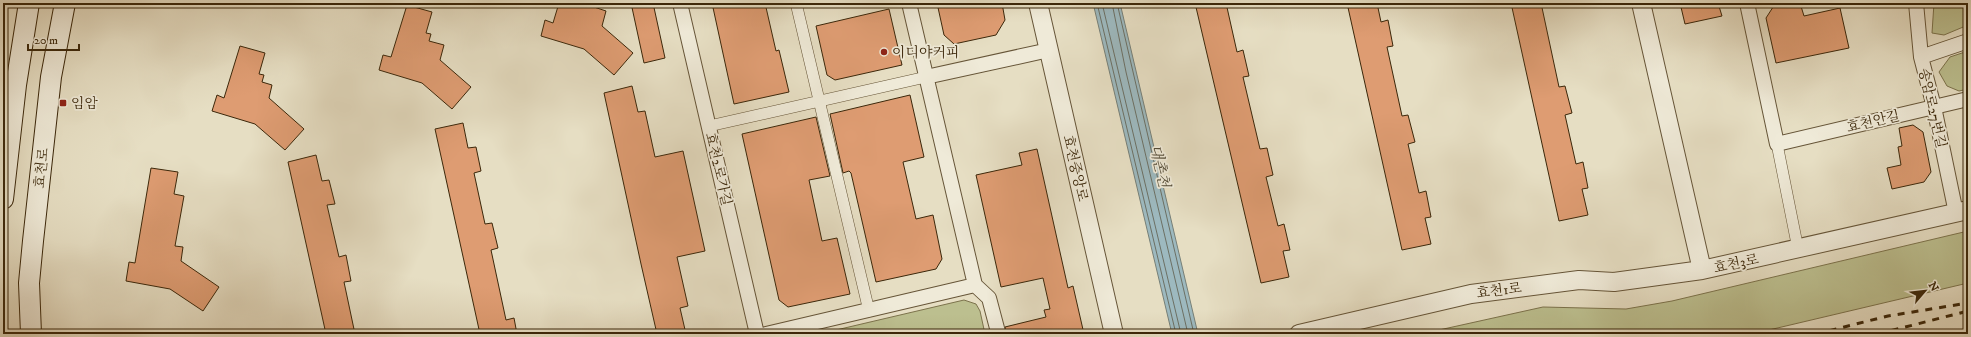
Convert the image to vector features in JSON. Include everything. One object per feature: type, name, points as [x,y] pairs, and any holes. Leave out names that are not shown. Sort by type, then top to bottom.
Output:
[{"type":"main road","points":[[3,199],[16,85],[29,3]]},
{"type":"main road","name":"효천로","points":[[31,334],[28,283],[51,77],[65,3]]},
{"type":"street","name":"효천2로가길","points":[[680,3],[757,334]]},
{"type":"street","points":[[796,3],[869,311]]},
{"type":"street","points":[[909,3],[975,285],[989,298],[998,332]]},
{"type":"street","name":"효천중앙로","points":[[1038,3],[1114,334]]},
{"type":"street","name":"효천3로","points":[[1641,3],[1702,270],[1962,211]]},
{"type":"street","points":[[1747,3],[1798,249]]},
{"type":"street","name":"송암로27번길","points":[[1916,3],[1921,57],[1962,211]]},
{"type":"street","points":[[1921,57],[1968,42]]},
{"type":"street","points":[[709,126],[1049,50]]},
{"type":"street","name":"효천안길","points":[[1777,144],[1968,100]]},
{"type":"street","name":"효천1로","points":[[1299,334],[1471,294],[1579,280],[1614,282],[1702,270]]},
{"type":"street","points":[[766,334],[975,285]]},
{"type":"green space","points":[[1934,3],[1968,3],[1968,25],[1944,35],[1932,33]]},
{"type":"green space","points":[[1968,51],[1968,89],[1959,91],[1947,86],[1939,72],[1950,57]]},
{"type":"green space","points":[[1968,231],[1968,283],[1752,334],[1421,334],[1543,307],[1626,309],[1672,301]]},
{"type":"green space","points":[[964,300],[976,304],[980,311],[985,334],[819,334]]},
{"type":"water","points":[[1093,3],[1120,3],[1198,334],[1172,334]]},
{"type":"building","points":[[559,3],[592,3],[591,6],[606,11],[602,26],[633,53],[614,75],[584,49],[541,36],[545,20],[553,23]]},
{"type":"building","points":[[631,3],[653,3],[665,58],[644,63]]},
{"type":"building","points":[[712,3],[765,3],[776,51],[779,50],[789,92],[734,104]]},
{"type":"building","points":[[937,3],[1002,3],[1005,20],[996,35],[954,44],[944,35]]},
{"type":"building","points":[[1195,3],[1226,3],[1237,52],[1243,50],[1249,76],[1243,77],[1260,149],[1267,148],[1273,175],[1266,177],[1278,226],[1284,224],[1290,250],[1283,251],[1289,277],[1261,283]]},
{"type":"building","points":[[1347,3],[1377,3],[1381,22],[1388,20],[1393,46],[1387,47],[1402,116],[1408,115],[1415,142],[1408,144],[1419,193],[1426,191],[1431,217],[1425,218],[1431,244],[1402,250]]},
{"type":"building","points":[[1511,3],[1541,3],[1559,87],[1565,86],[1572,113],[1565,115],[1576,164],[1583,162],[1588,188],[1582,189],[1588,215],[1559,221]]},
{"type":"building","points":[[1680,3],[1718,3],[1722,16],[1685,24]]},
{"type":"building","points":[[1800,3],[1804,16],[1840,8],[1849,48],[1776,63],[1766,18],[1775,4]]},
{"type":"building","points":[[407,5],[432,12],[426,33],[431,34],[429,41],[444,45],[440,60],[471,87],[452,109],[422,83],[379,70],[383,55],[391,57]]},
{"type":"building","points":[[889,9],[902,65],[835,80],[827,75],[816,26]]},
{"type":"building","points":[[240,46],[265,53],[259,74],[264,75],[262,82],[272,85],[269,98],[304,129],[285,150],[255,124],[212,111],[217,95],[224,98]]},
{"type":"building","points":[[632,86],[638,112],[645,111],[655,157],[683,151],[705,251],[677,257],[688,306],[680,308],[686,334],[657,334],[641,264],[604,93]]},
{"type":"building","points":[[910,95],[924,157],[903,162],[916,219],[933,215],[942,259],[936,269],[876,282],[851,173],[849,171],[843,173],[830,114]]},
{"type":"building","points":[[816,117],[830,176],[809,180],[822,241],[837,238],[850,294],[788,307],[779,300],[742,134]]},
{"type":"building","points":[[463,123],[468,148],[476,147],[481,171],[474,173],[485,224],[492,223],[498,248],[491,250],[506,320],[514,318],[517,334],[480,334],[435,129]]},
{"type":"building","points":[[1913,125],[1923,132],[1931,172],[1924,182],[1892,189],[1887,168],[1901,165],[1898,147],[1902,146],[1899,128]]},
{"type":"building","points":[[1037,149],[1068,288],[1073,286],[1084,334],[1006,334],[1005,327],[1046,317],[1044,310],[1050,309],[1043,278],[1001,287],[976,175],[1022,165],[1019,153]]},
{"type":"building","points":[[316,155],[322,181],[329,180],[335,204],[327,205],[339,257],[346,255],[351,281],[344,282],[355,334],[326,334],[288,162]]},
{"type":"building","points":[[151,168],[178,172],[174,194],[184,196],[175,246],[183,247],[181,261],[219,287],[203,311],[170,289],[126,281],[129,262],[135,263]]},
{"type":"railway","points":[[1816,334],[1888,316],[1968,303]]},
{"type":"railway","points":[[1878,334],[1968,311]]},
{"type":"place","name":"이디야커피","points":[[884,52]]},
{"type":"place","name":"임암","points":[[63,103]]},
{"type":"water label","name":"대촌천","points":[[1160,166]]}]
